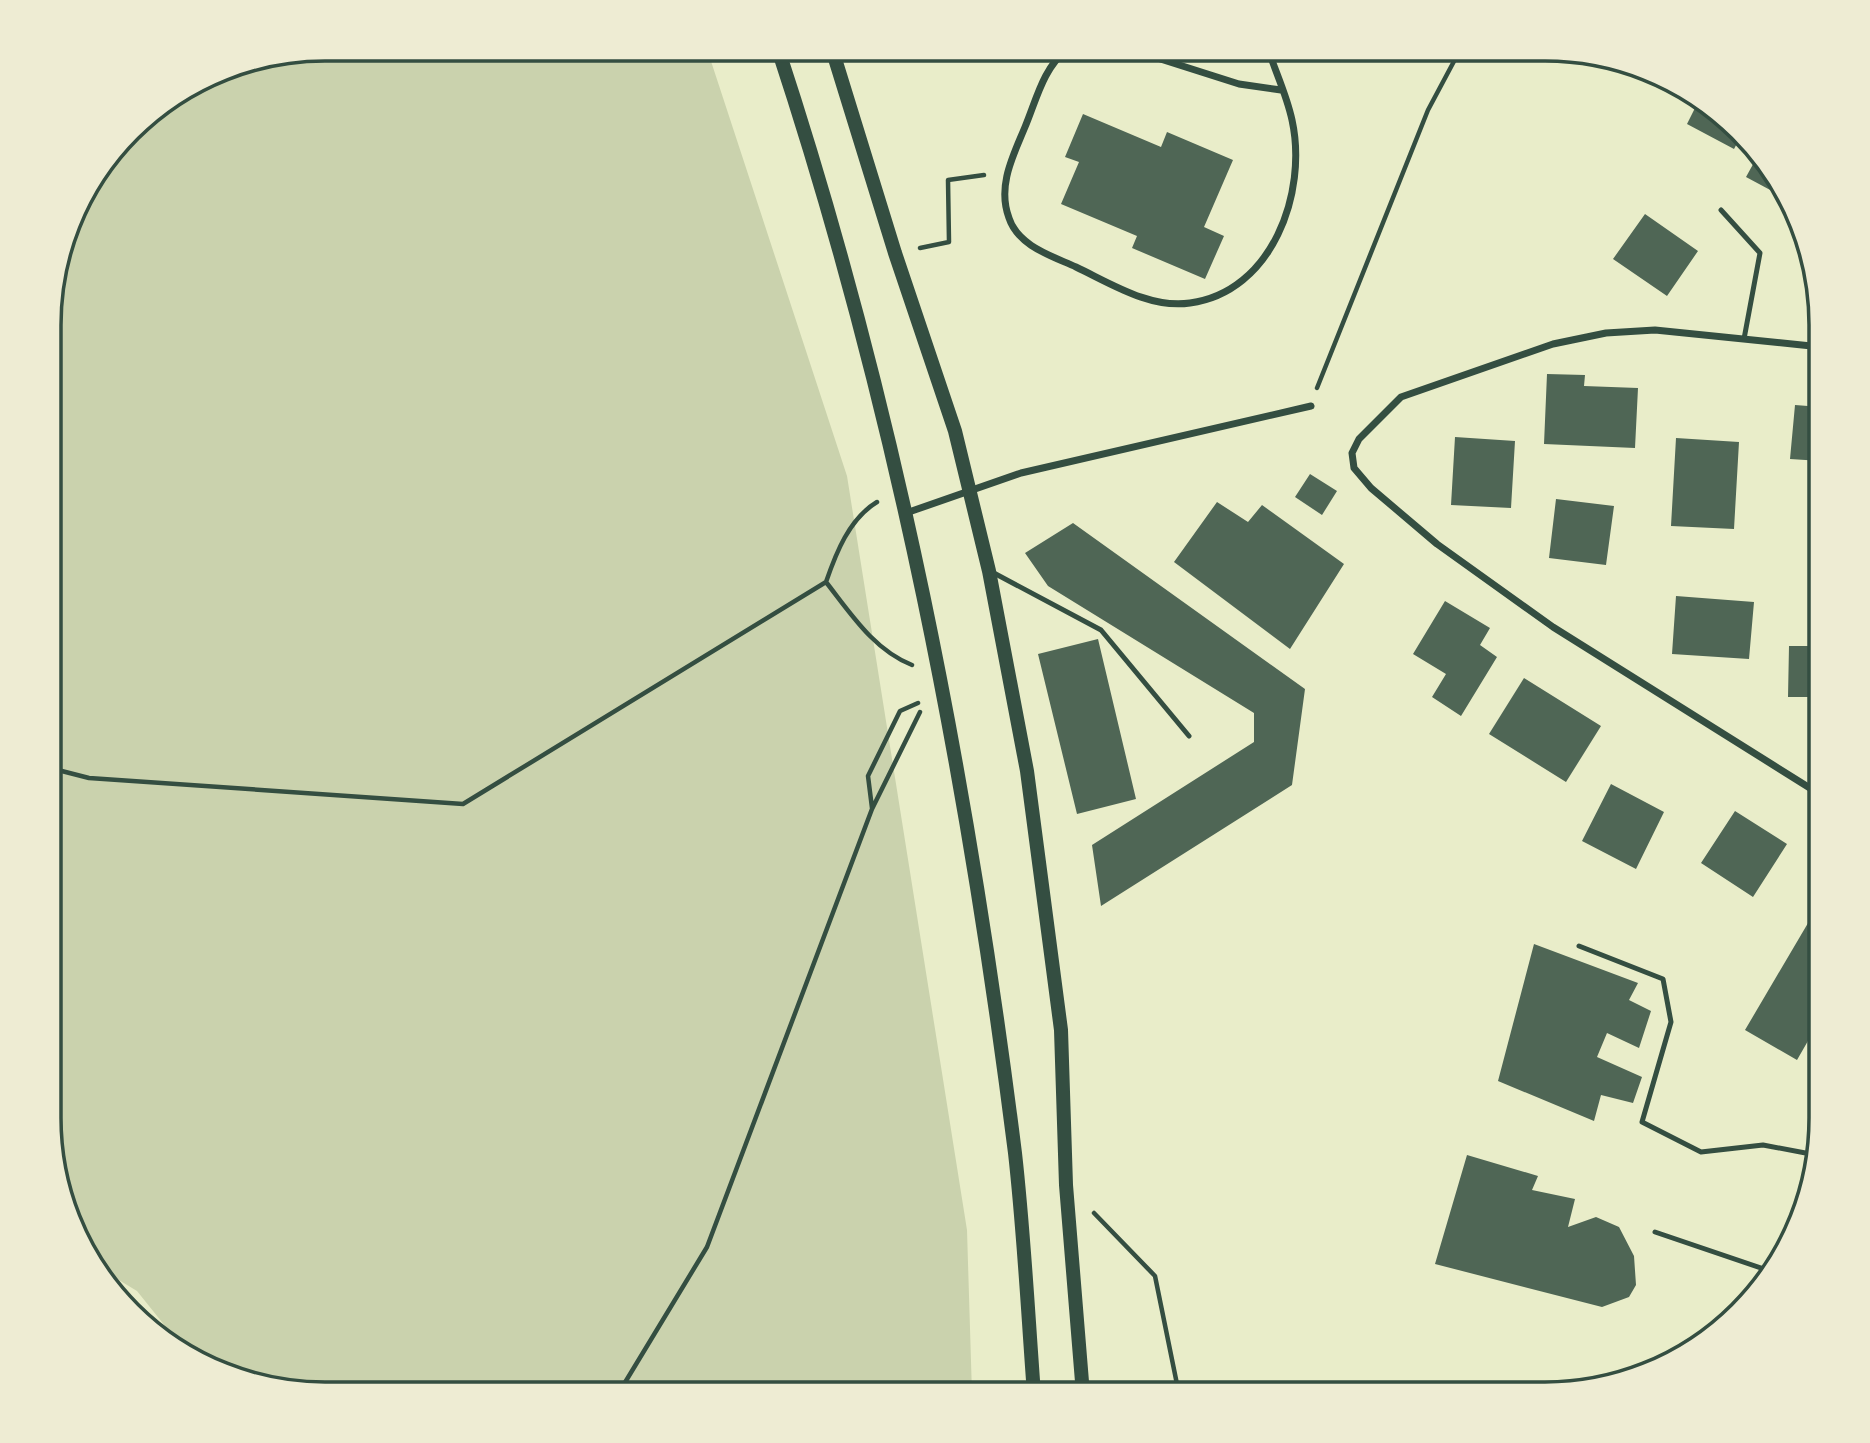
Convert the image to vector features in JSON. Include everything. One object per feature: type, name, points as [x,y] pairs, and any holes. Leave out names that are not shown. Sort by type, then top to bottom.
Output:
[{"type":"main road","points":[[782,61],[815,160],[858,314],[901,488],[938,676],[988,960],[1010,1118],[1033,1382]]},
{"type":"main road","points":[[836,61],[895,253],[956,431],[989,571],[1027,771],[1061,1030],[1066,1185],[1082,1382]]},
{"type":"street","points":[[1052,61],[1006,172],[1005,200],[1009,220],[1028,244],[1140,298],[1189,304],[1226,293],[1255,270],[1286,223],[1294,166],[1292,121],[1272,61]]},
{"type":"street","points":[[1167,61],[1239,84],[1281,90]]},
{"type":"street","points":[[1809,346],[1655,330],[1606,334],[1553,344],[1500,360],[1401,397],[1359,439],[1352,453],[1354,468],[1371,488],[1458,559],[1553,627],[1809,787]]},
{"type":"street","points":[[906,513],[1021,473],[1311,406]]},
{"type":"lane","points":[[1721,210],[1760,253],[1744,339]]},
{"type":"lane","points":[[989,571],[1101,630],[1189,736]]},
{"type":"lane","points":[[1578,946],[1663,979],[1671,1022],[1642,1122],[1701,1152],[1763,1145],[1806,1153]]},
{"type":"lane","points":[[1656,1232],[1761,1268]]},
{"type":"path","points":[[1311,406],[1428,110],[1454,61]]},
{"type":"path","points":[[895,253],[948,242],[948,180],[1006,172]]},
{"type":"path","points":[[61,771],[89,778],[463,804],[826,582],[837,548],[865,509],[901,488]]},
{"type":"path","points":[[826,582],[861,628],[893,657],[938,676]]},
{"type":"path","points":[[625,1382],[707,1247],[872,808],[926,700],[900,711],[868,776],[872,808]]},
{"type":"path","points":[[1066,1185],[1155,1276],[1177,1382]]},
{"type":"green space","points":[[325,61],[711,61],[847,476],[967,1230],[972,1382],[308,1381],[257,1373],[209,1355],[167,1329],[137,1291],[116,1278],[81,1219],[66,1169],[61,1118],[61,325],[66,274],[81,224],[116,165],[151,127],[209,88],[257,70]]},
{"type":"building","points":[[1695,109],[1736,144],[1734,149],[1687,124]]},
{"type":"building","points":[[1083,114],[1161,147],[1167,132],[1233,160],[1204,227],[1224,236],[1205,279],[1132,248],[1137,236],[1061,204],[1079,162],[1065,157]]},
{"type":"building","points":[[1753,164],[1771,191],[1746,177]]},
{"type":"building","points":[[1645,214],[1698,251],[1667,296],[1613,259]]},
{"type":"building","points":[[1547,374],[1585,375],[1584,386],[1638,388],[1635,448],[1544,444]]},
{"type":"building","points":[[1795,405],[1809,406],[1809,460],[1790,459]]},
{"type":"building","points":[[1455,437],[1515,441],[1511,508],[1451,505]]},
{"type":"building","points":[[1676,438],[1739,442],[1734,529],[1671,526]]},
{"type":"building","points":[[1310,474],[1337,491],[1322,515],[1295,497]]},
{"type":"building","points":[[1556,499],[1614,506],[1606,565],[1549,558]]},
{"type":"building","points":[[1217,502],[1248,522],[1262,505],[1344,564],[1290,649],[1174,562]]},
{"type":"building","points":[[1073,523],[1305,689],[1292,785],[1101,906],[1092,845],[1254,742],[1254,713],[1048,586],[1025,553]]},
{"type":"building","points":[[1676,596],[1754,602],[1749,659],[1672,654]]},
{"type":"building","points":[[1445,601],[1490,628],[1480,645],[1497,657],[1461,716],[1432,697],[1446,674],[1413,654]]},
{"type":"building","points":[[1098,639],[1136,799],[1077,814],[1038,654]]},
{"type":"building","points":[[1789,646],[1809,646],[1809,697],[1788,697]]},
{"type":"building","points":[[1524,678],[1601,726],[1566,782],[1489,734]]},
{"type":"building","points":[[1611,784],[1664,812],[1636,869],[1582,841]]},
{"type":"building","points":[[1735,811],[1787,844],[1753,897],[1701,863]]},
{"type":"building","points":[[1809,921],[1809,1039],[1797,1060],[1745,1030]]},
{"type":"building","points":[[1534,944],[1638,983],[1629,1000],[1651,1011],[1639,1048],[1607,1033],[1597,1057],[1642,1077],[1633,1103],[1601,1095],[1594,1121],[1498,1081]]},
{"type":"building","points":[[1467,1155],[1538,1176],[1532,1190],[1575,1199],[1568,1227],[1596,1217],[1619,1227],[1634,1256],[1636,1285],[1629,1297],[1602,1307],[1435,1264]]}]
